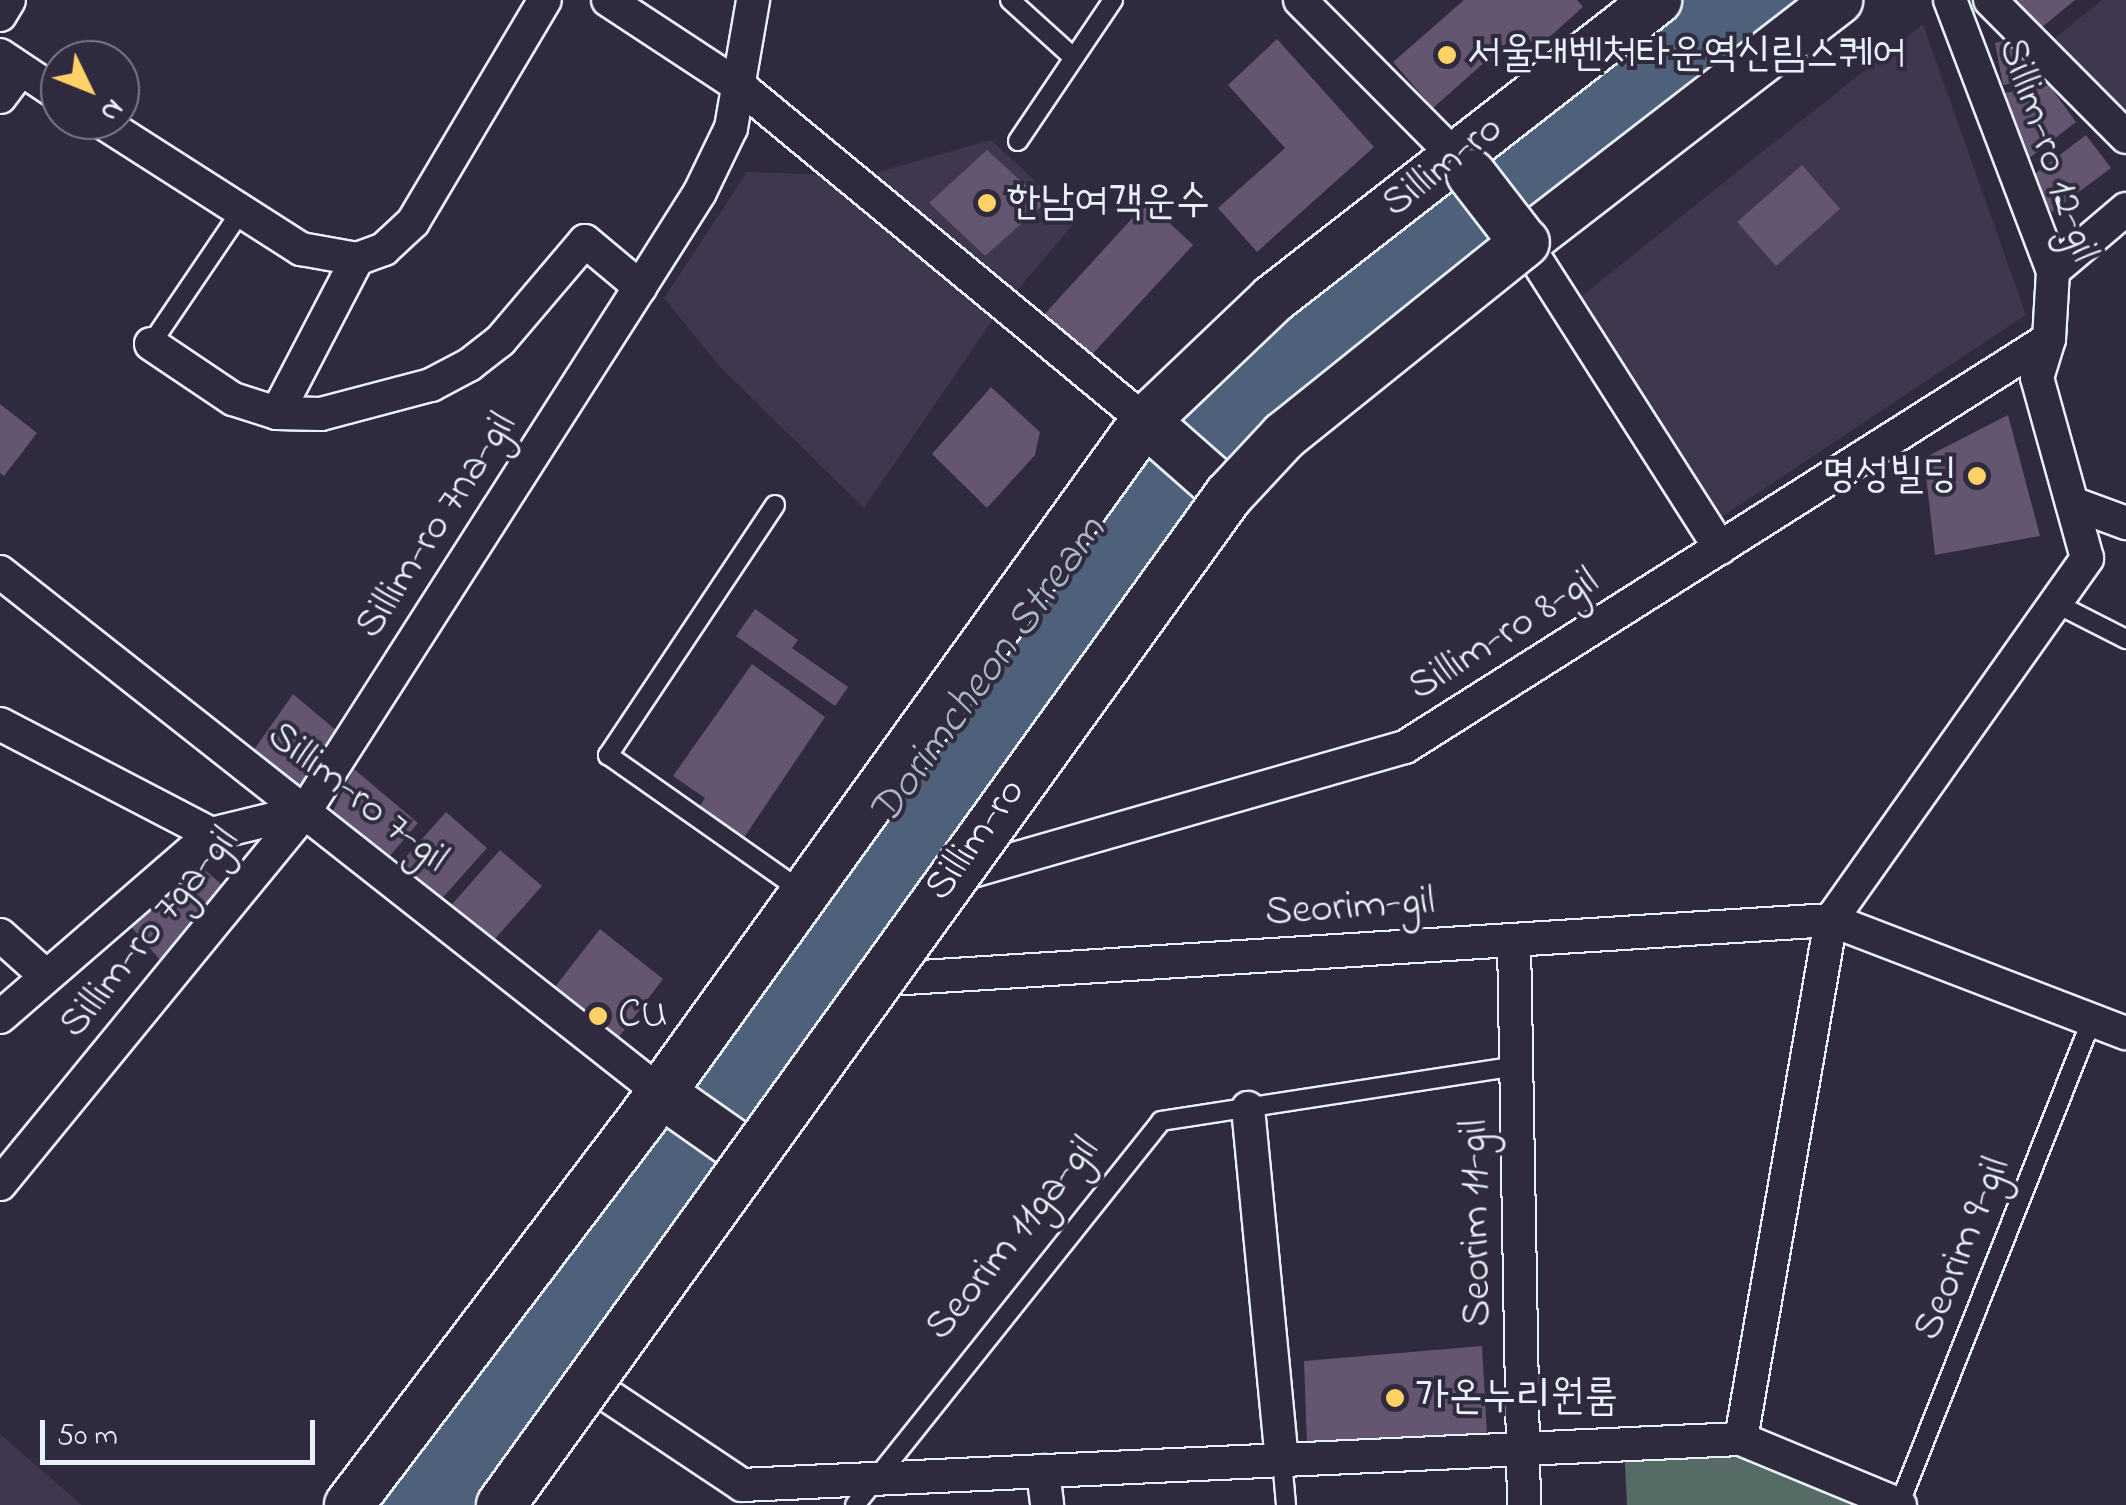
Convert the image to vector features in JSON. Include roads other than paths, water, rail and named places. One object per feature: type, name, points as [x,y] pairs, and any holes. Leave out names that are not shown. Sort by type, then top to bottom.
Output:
[{"type":"main road","name":"Sillim-ro","points":[[350,1505],[661,1093],[1145,421],[1273,299],[1464,166],[1657,0]]},
{"type":"main road","name":"Sillim-ro","points":[[501,1505],[592,1385],[748,1156],[1226,493],[1284,436],[1522,239],[1838,0]]},
{"type":"main road","points":[[1464,166],[1522,239]]},
{"type":"main road","points":[[1145,421],[1226,493]]},
{"type":"main road","points":[[661,1093],[748,1156]]},
{"type":"street","points":[[0,15],[9,0]]},
{"type":"street","points":[[130,140],[314,255],[357,259],[384,249],[413,222],[545,0]]},
{"type":"street","points":[[608,0],[742,88],[1145,421]]},
{"type":"street","name":"Sillim-ro 7na-gil","points":[[305,811],[700,192],[742,88],[754,0]]},
{"type":"street","points":[[1300,0],[1464,166]]},
{"type":"street","name":"Sillim-ro 12-gil","points":[[1831,920],[2087,558],[2037,378],[2048,339],[2053,271],[1950,0]]},
{"type":"street","points":[[1990,0],[2126,136]]},
{"type":"street","points":[[0,98],[10,63],[40,82]]},
{"type":"street","points":[[2053,271],[2126,209]]},
{"type":"street","points":[[1522,239],[1720,548]]},
{"type":"street","name":"Sillim-ro 7na-gil","points":[[150,344],[233,399],[277,413],[321,414],[431,385],[469,366],[500,341],[585,241],[640,286]]},
{"type":"street","points":[[277,413],[357,259]]},
{"type":"street","name":"Sillim-ro 8-gil","points":[[948,878],[1405,747],[2048,339]]},
{"type":"street","points":[[2072,504],[2126,522]]},
{"type":"street","name":"Sillim-ro 7-gil","points":[[0,572],[661,1093]]},
{"type":"street","name":"Sillim-ro 7ga-gil","points":[[0,724],[210,834]]},
{"type":"street","name":"Sillim-ro 7ga-gil","points":[[0,1017],[210,834],[305,811]]},
{"type":"street","name":"Sillim-ro 7ga-gil","points":[[0,1184],[305,811]]},
{"type":"street","points":[[1741,1439],[1831,920]]},
{"type":"street","name":"Seorim-gil","points":[[874,980],[1831,920],[2126,1032]]},
{"type":"street","points":[[0,935],[46,976]]},
{"type":"street","name":"Seorim 11-gil","points":[[1514,940],[1524,1505]]},
{"type":"street","points":[[1248,1108],[1282,1460]]},
{"type":"street","points":[[592,1385],[742,1484],[1741,1439],[1900,1505]]},
{"type":"street","points":[[1043,1471],[1047,1505]]},
{"type":"lane","points":[[1010,0],[1074,58]]},
{"type":"lane","points":[[1018,141],[1113,0]]},
{"type":"lane","points":[[150,344],[241,211]]},
{"type":"lane","points":[[775,505],[608,755],[804,893]]},
{"type":"lane","points":[[2055,603],[2126,638]]},
{"type":"lane","name":"Seorim 9-gil","points":[[1900,1505],[2092,1019]]},
{"type":"lane","name":"Seorim 11ga-gil","points":[[855,1505],[1161,1121],[1517,1066]]},
{"type":"lane","points":[[1282,1460],[1286,1505]]},
{"type":"water","name":"Dorimcheon Stream","points":[[1676,0],[1813,0],[1347,368],[481,1505],[376,1505],[815,900],[1211,373]]},
{"type":"place","name":"서울대벤처타운역신림스퀘어","points":[[1447,55]]},
{"type":"place","name":"한남여객운수","points":[[987,203]]},
{"type":"place","name":"명성빌딩","points":[[1977,476]]},
{"type":"place","name":"CU","points":[[598,1016]]},
{"type":"place","name":"가온누리원룸","points":[[1395,1398]]}]
